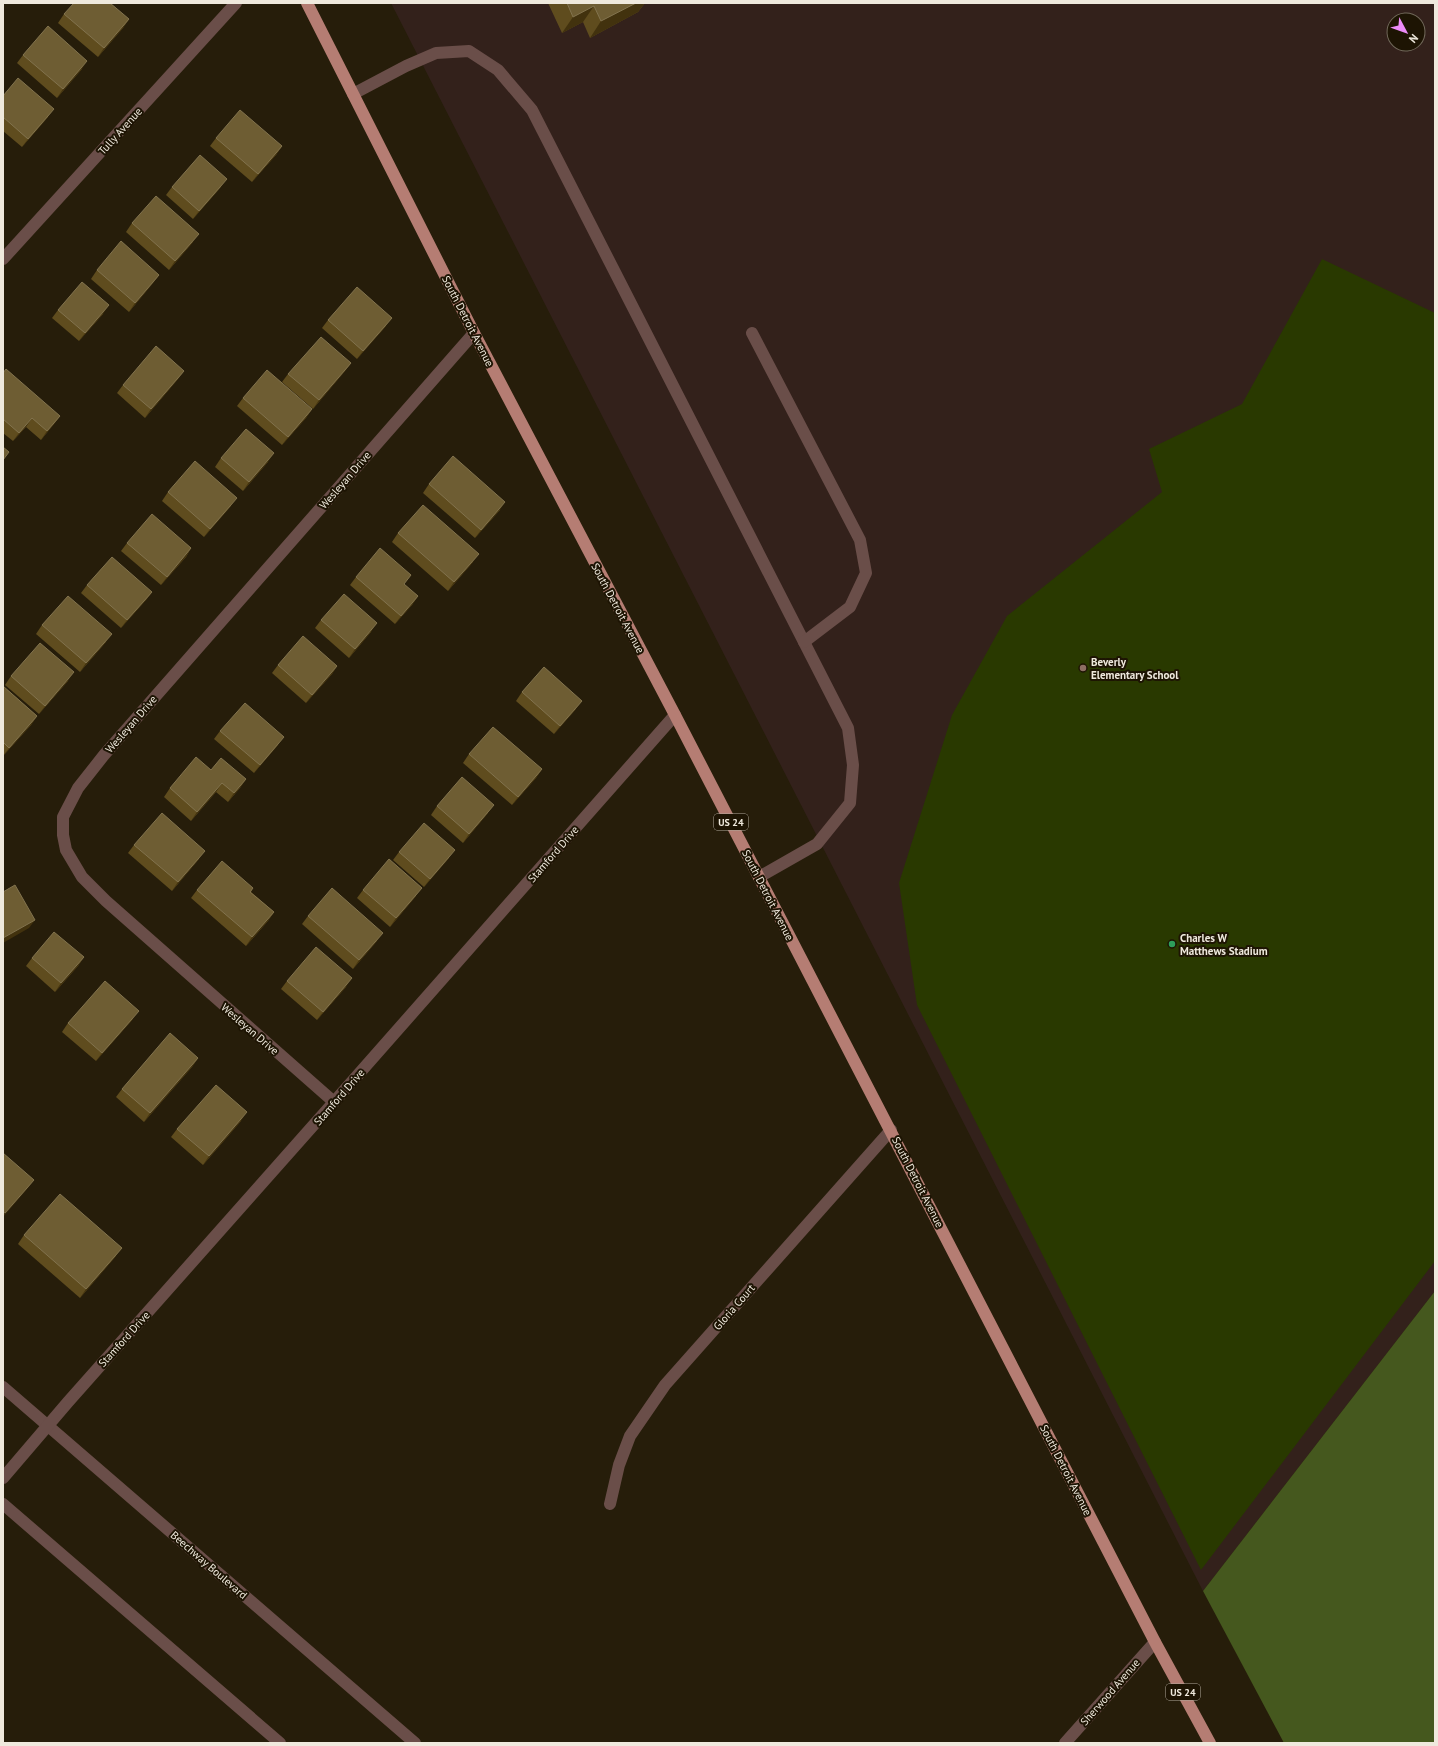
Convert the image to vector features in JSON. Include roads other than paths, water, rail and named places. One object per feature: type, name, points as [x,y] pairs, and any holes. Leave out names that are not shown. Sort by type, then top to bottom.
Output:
[{"type":"main road","name":"South Detroit Avenue","points":[[307,3],[474,333],[891,1130],[1155,1642],[1210,1743]]},
{"type":"street","name":"Tully Avenue","points":[[3,259],[236,3]]},
{"type":"street","points":[[353,94],[406,66],[436,53],[469,51],[498,70],[532,110],[848,728],[853,765],[850,803],[817,844],[759,877]]},
{"type":"street","name":"Wesleyan Drive","points":[[334,1102],[106,901],[82,877],[66,850],[63,835],[63,817],[78,788],[104,755],[474,333]]},
{"type":"street","points":[[752,333],[860,540],[866,573],[850,607],[804,642]]},
{"type":"street","name":"Stamford Drive","points":[[3,1478],[675,715]]},
{"type":"street","name":"Gloria Court","points":[[610,1504],[620,1465],[630,1436],[665,1385],[891,1130]]},
{"type":"street","name":"Beechway Boulevard","points":[[3,1387],[415,1743]]},
{"type":"street","points":[[3,1504],[280,1743]]},
{"type":"street","name":"Sherwood Avenue","points":[[1065,1743],[1155,1642]]},
{"type":"place","name":"Beverly Elementary School","points":[[1083,668]]},
{"type":"place","name":"Charles W Matthews Stadium","points":[[1172,944]]}]
